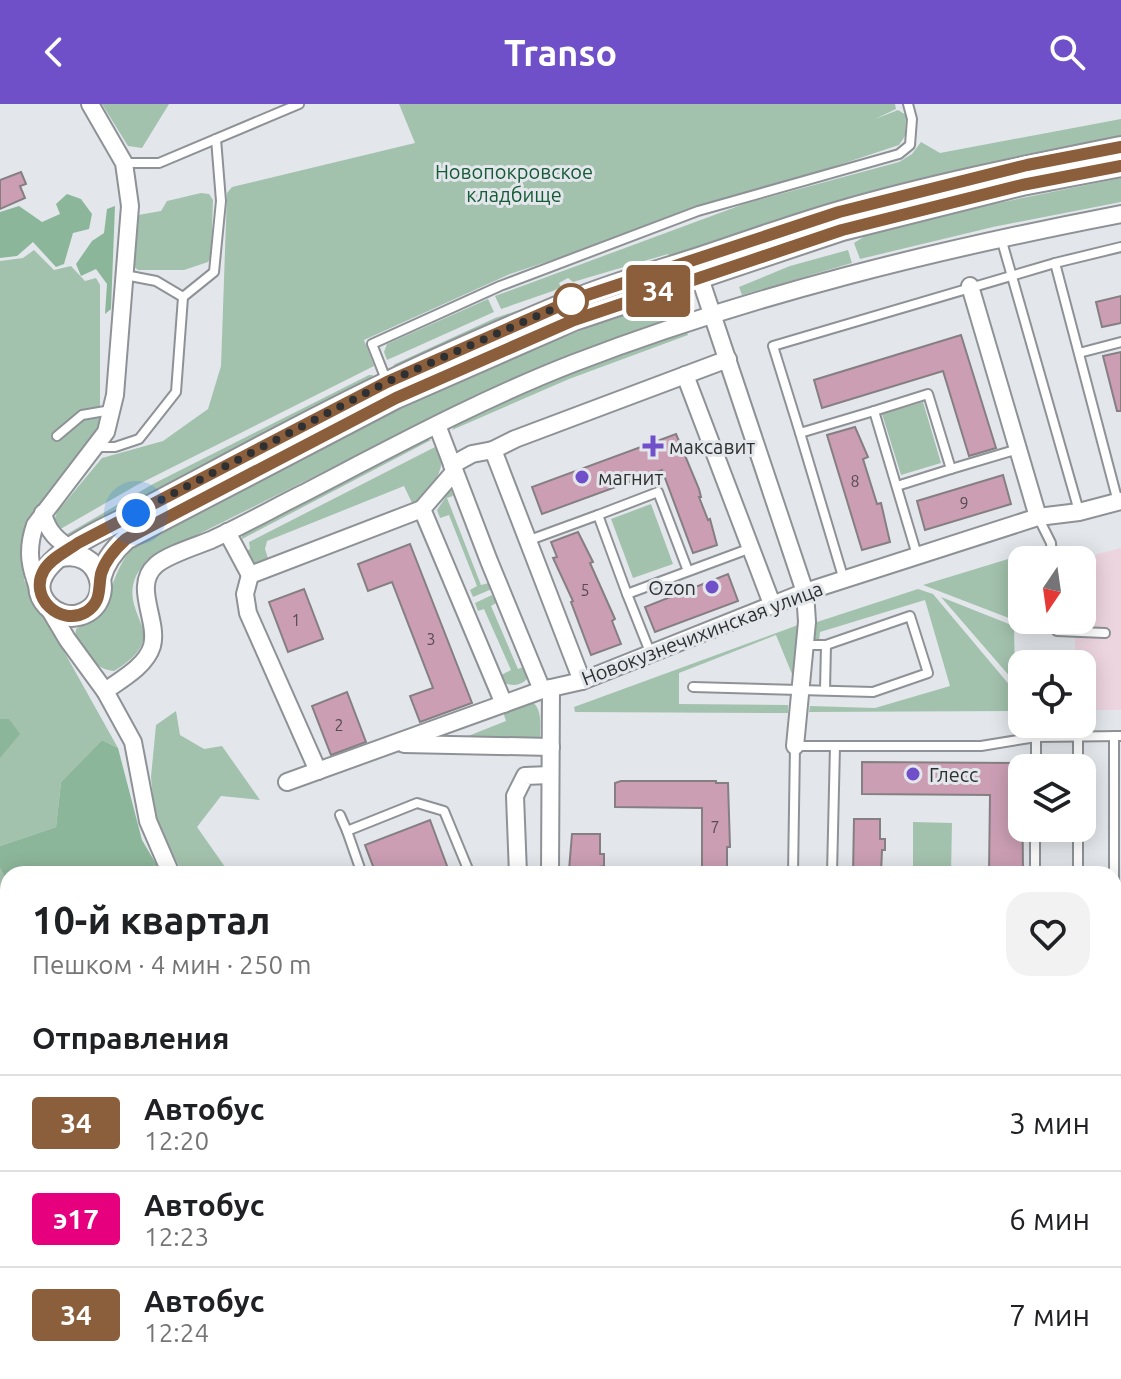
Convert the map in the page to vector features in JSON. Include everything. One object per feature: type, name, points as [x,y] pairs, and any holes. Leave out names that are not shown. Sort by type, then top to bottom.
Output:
[{"type":"street","points":[[90,104],[124,163],[130,206],[111,410],[106,432],[35,525],[29,562],[44,600],[67,639],[105,691],[133,742],[148,821],[168,866]]},
{"type":"street","points":[[1121,147],[1027,165],[839,212],[575,299],[387,382],[71,555],[49,564],[42,573],[40,584],[44,600],[61,615],[78,615],[88,611],[96,603],[100,592],[102,570],[126,539],[396,398],[574,320],[842,230],[1022,185],[1121,166]]},
{"type":"street","points":[[105,691],[136,669],[152,647],[153,629],[145,596],[148,576],[156,564],[227,532],[437,425],[572,364],[713,313],[1001,238],[1121,214]]},
{"type":"street","points":[[700,278],[805,592],[804,645],[795,746]]},
{"type":"street","points":[[970,286],[1038,517]]},
{"type":"street","points":[[250,575],[422,509],[453,469],[472,454],[493,450],[728,359]]},
{"type":"street","points":[[685,375],[772,604]]},
{"type":"street","points":[[437,425],[547,689],[551,747],[550,866]]},
{"type":"street","points":[[493,450],[582,681]]},
{"type":"street","name":"Новокузнечихинская улица","points":[[287,782],[547,689],[582,681],[805,592],[1038,517],[1079,512],[1119,502]]},
{"type":"street","points":[[422,509],[504,704]]},
{"type":"street","points":[[43,513],[48,529],[71,555],[94,566],[100,579]]},
{"type":"street","points":[[227,532],[250,575],[245,594],[248,613],[318,771]]},
{"type":"street","points":[[67,639],[69,625],[78,615]]},
{"type":"street","points":[[393,744],[551,747]]},
{"type":"street","points":[[518,866],[515,796],[525,776],[550,775]]},
{"type":"lane","points":[[124,163],[159,163],[299,104]]},
{"type":"lane","points":[[387,382],[372,344],[500,286],[698,211],[899,154],[910,145],[912,119],[908,104]]},
{"type":"lane","points":[[94,447],[115,447],[139,439],[176,392],[183,297],[214,272],[221,201],[216,139]]},
{"type":"lane","points":[[1001,238],[1079,512]]},
{"type":"lane","points":[[844,580],[773,346],[970,286],[1121,247]]},
{"type":"lane","points":[[1055,263],[1119,502]]},
{"type":"lane","points":[[124,275],[156,281],[183,297]]},
{"type":"lane","points":[[1079,353],[1121,342]]},
{"type":"lane","points":[[800,433],[928,394],[951,469]]},
{"type":"lane","points":[[57,436],[82,415],[111,410]]},
{"type":"lane","points":[[874,411],[917,555]]},
{"type":"lane","points":[[897,486],[1018,449]]},
{"type":"lane","points":[[527,541],[658,492],[688,571]]},
{"type":"lane","points":[[598,515],[650,652]]},
{"type":"lane","points":[[1038,517],[1051,546]]},
{"type":"lane","points":[[627,594],[751,548]]},
{"type":"lane","points":[[693,687],[873,692],[928,673],[910,616],[826,645],[804,645]]},
{"type":"lane","points":[[1096,633],[1105,633]]},
{"type":"lane","points":[[825,690],[826,645]]},
{"type":"lane","points":[[1096,737],[1118,736],[1116,866]]},
{"type":"lane","points":[[793,866],[795,746],[981,746],[1030,738]]},
{"type":"lane","points":[[832,866],[835,746]]},
{"type":"lane","points":[[347,831],[417,803],[444,811],[467,866]]},
{"type":"lane","points":[[340,815],[359,866]]},
{"type":"lane","points":[[1035,842],[1035,866]]},
{"type":"lane","points":[[1078,842],[1078,866]]},
{"type":"shaded area","points":[[1121,548],[1121,710],[1096,710],[1096,650],[1075,650],[1075,634],[1096,634],[1096,555]]},
{"type":"green space","points":[[102,104],[169,104],[142,148],[128,146]]},
{"type":"green space","name":"Новопокровское кладбище","points":[[399,104],[895,104],[896,109],[875,119],[898,110],[906,115],[905,136],[899,145],[510,274],[364,340],[374,366],[137,485],[57,531],[54,521],[57,512],[102,458],[163,441],[208,409],[221,366],[227,193],[232,187],[415,143]]},
{"type":"green space","points":[[1121,119],[1121,139],[670,257],[668,254],[573,282],[568,278],[553,291],[501,309],[495,296],[744,204],[899,162],[912,154],[921,142],[940,153]]},
{"type":"green space","points":[[1121,178],[1121,202],[993,227],[860,259],[854,243],[865,236],[988,205]]},
{"type":"green space","points":[[67,194],[81,199],[92,214],[89,229],[73,233],[64,264],[56,267],[33,242],[17,256],[0,258],[0,212],[19,206],[42,222],[60,214],[56,204]]},
{"type":"green space","points":[[209,194],[213,200],[211,257],[208,262],[184,270],[138,270],[131,264],[132,221],[138,215],[161,211],[167,201]]},
{"type":"green space","points":[[115,206],[111,309],[105,314],[107,284],[96,269],[81,276],[76,264],[92,241],[104,233],[107,209]]},
{"type":"green space","points":[[34,250],[54,270],[71,266],[85,281],[96,278],[100,285],[100,426],[28,525],[24,580],[118,748],[102,740],[61,782],[56,827],[0,846],[0,261],[23,258]]},
{"type":"green space","points":[[848,250],[852,263],[742,295],[739,287],[790,266]]},
{"type":"green space","points":[[674,294],[681,316],[543,367],[451,408],[147,560],[136,576],[132,591],[142,625],[141,646],[132,658],[114,671],[96,664],[75,638],[76,629],[98,612],[125,557],[134,546],[374,421],[518,355]]},
{"type":"green space","points":[[488,299],[494,312],[387,360],[384,352],[387,344]]},
{"type":"green space","points":[[531,309],[402,368],[393,365],[495,318]]},
{"type":"green space","points":[[686,329],[688,335],[569,379],[452,430],[464,418],[566,374]]},
{"type":"green space","points":[[373,375],[368,384],[71,538],[62,537],[153,484]]},
{"type":"green space","points":[[923,402],[941,463],[901,475],[882,414]]},
{"type":"green space","points":[[423,438],[431,440],[242,539],[242,535],[255,526]]},
{"type":"green space","points":[[437,446],[443,457],[437,478],[425,497],[413,505],[404,486],[267,541],[265,549],[269,561],[257,565],[245,552],[250,549],[249,542]]},
{"type":"green space","points":[[451,489],[453,496],[447,498],[481,585],[489,583],[492,589],[473,597],[470,590],[477,586],[449,515],[440,518],[437,510]]},
{"type":"green space","points":[[651,504],[673,564],[633,578],[611,519]]},
{"type":"green space","points":[[1008,559],[1008,618],[923,585]]},
{"type":"green space","points":[[918,589],[933,594],[1008,683],[1008,711],[809,712],[810,706],[875,708],[950,686],[925,600],[820,632],[819,641],[813,642],[814,623]]},
{"type":"green space","points":[[492,595],[496,603],[491,606],[518,669],[526,666],[530,675],[519,684],[504,683],[501,675],[511,670],[484,609],[478,611],[475,603]]},
{"type":"green space","points":[[941,597],[1008,624],[1008,634],[1014,634],[1014,650],[1008,650],[1008,674]]},
{"type":"green space","points":[[798,625],[794,679],[776,635],[679,673],[679,704],[788,705],[788,713],[575,712],[574,707]]},
{"type":"green space","points":[[530,700],[539,712],[540,738],[458,740],[506,721],[503,712]]},
{"type":"green space","points":[[176,711],[180,735],[204,749],[222,746],[260,800],[221,796],[197,827],[224,866],[179,866],[155,819],[151,777],[156,725]]},
{"type":"green space","points":[[0,719],[9,719],[20,734],[0,758]]},
{"type":"green space","points":[[102,740],[118,748],[142,840],[157,866],[0,866],[0,846],[56,827],[61,782]]},
{"type":"green space","points":[[913,822],[952,823],[951,866],[913,866]]},
{"type":"building","points":[[21,172],[26,184],[20,186],[25,198],[0,209],[0,180]]},
{"type":"building","points":[[1121,296],[1121,323],[1102,327],[1096,302]]},
{"type":"building","points":[[961,335],[996,448],[969,456],[943,371],[822,408],[814,380]]},
{"type":"building","points":[[1121,352],[1121,411],[1117,411],[1103,356]]},
{"type":"building","points":[[855,427],[868,457],[863,459],[877,504],[881,503],[890,542],[862,550],[827,435]]},
{"type":"building","points":[[676,434],[699,489],[699,497],[710,519],[717,545],[693,553],[662,470],[542,514],[532,487]]},
{"type":"building","points":[[1003,475],[1011,504],[925,530],[917,501]]},
{"type":"building","points":[[578,532],[615,619],[612,621],[621,644],[591,655],[573,601],[553,558],[557,557],[551,542]]},
{"type":"building","points":[[410,544],[472,703],[420,722],[410,696],[433,688],[392,582],[368,591],[358,564]]},
{"type":"building","points":[[728,574],[738,601],[655,632],[645,607]]},
{"type":"building","points":[[304,589],[323,639],[288,652],[269,602]]},
{"type":"building","points":[[347,692],[366,742],[331,755],[312,706]]},
{"type":"building","points":[[862,762],[1008,763],[1008,842],[1023,842],[1023,866],[989,866],[990,795],[862,794]]},
{"type":"building","points":[[615,783],[728,783],[730,847],[727,847],[727,866],[702,866],[702,808],[615,807]]},
{"type":"building","points":[[854,819],[880,819],[880,839],[885,839],[881,866],[853,866]]},
{"type":"building","points":[[430,820],[447,866],[373,866],[365,845]]},
{"type":"building","points":[[572,834],[600,834],[600,854],[604,854],[604,866],[569,866]]},
{"type":"bus line","name":"34","points":[[1121,147],[1027,165],[839,212],[575,299],[387,382],[78,543],[45,568],[40,578],[41,595],[51,609],[61,615],[72,616],[88,611],[96,603],[100,592],[102,570],[126,539],[396,398],[574,320],[842,230],[1022,185],[1121,166]]},
{"type":"place","name":"максавит","points":[[653,446]]},
{"type":"place","name":"магнит","points":[[582,477]]},
{"type":"place","name":"Ozon","points":[[712,587]]},
{"type":"place","name":"Глесс","points":[[913,774]]},
{"type":"route","points":[[136,513],[387,382],[571,301]]}]
